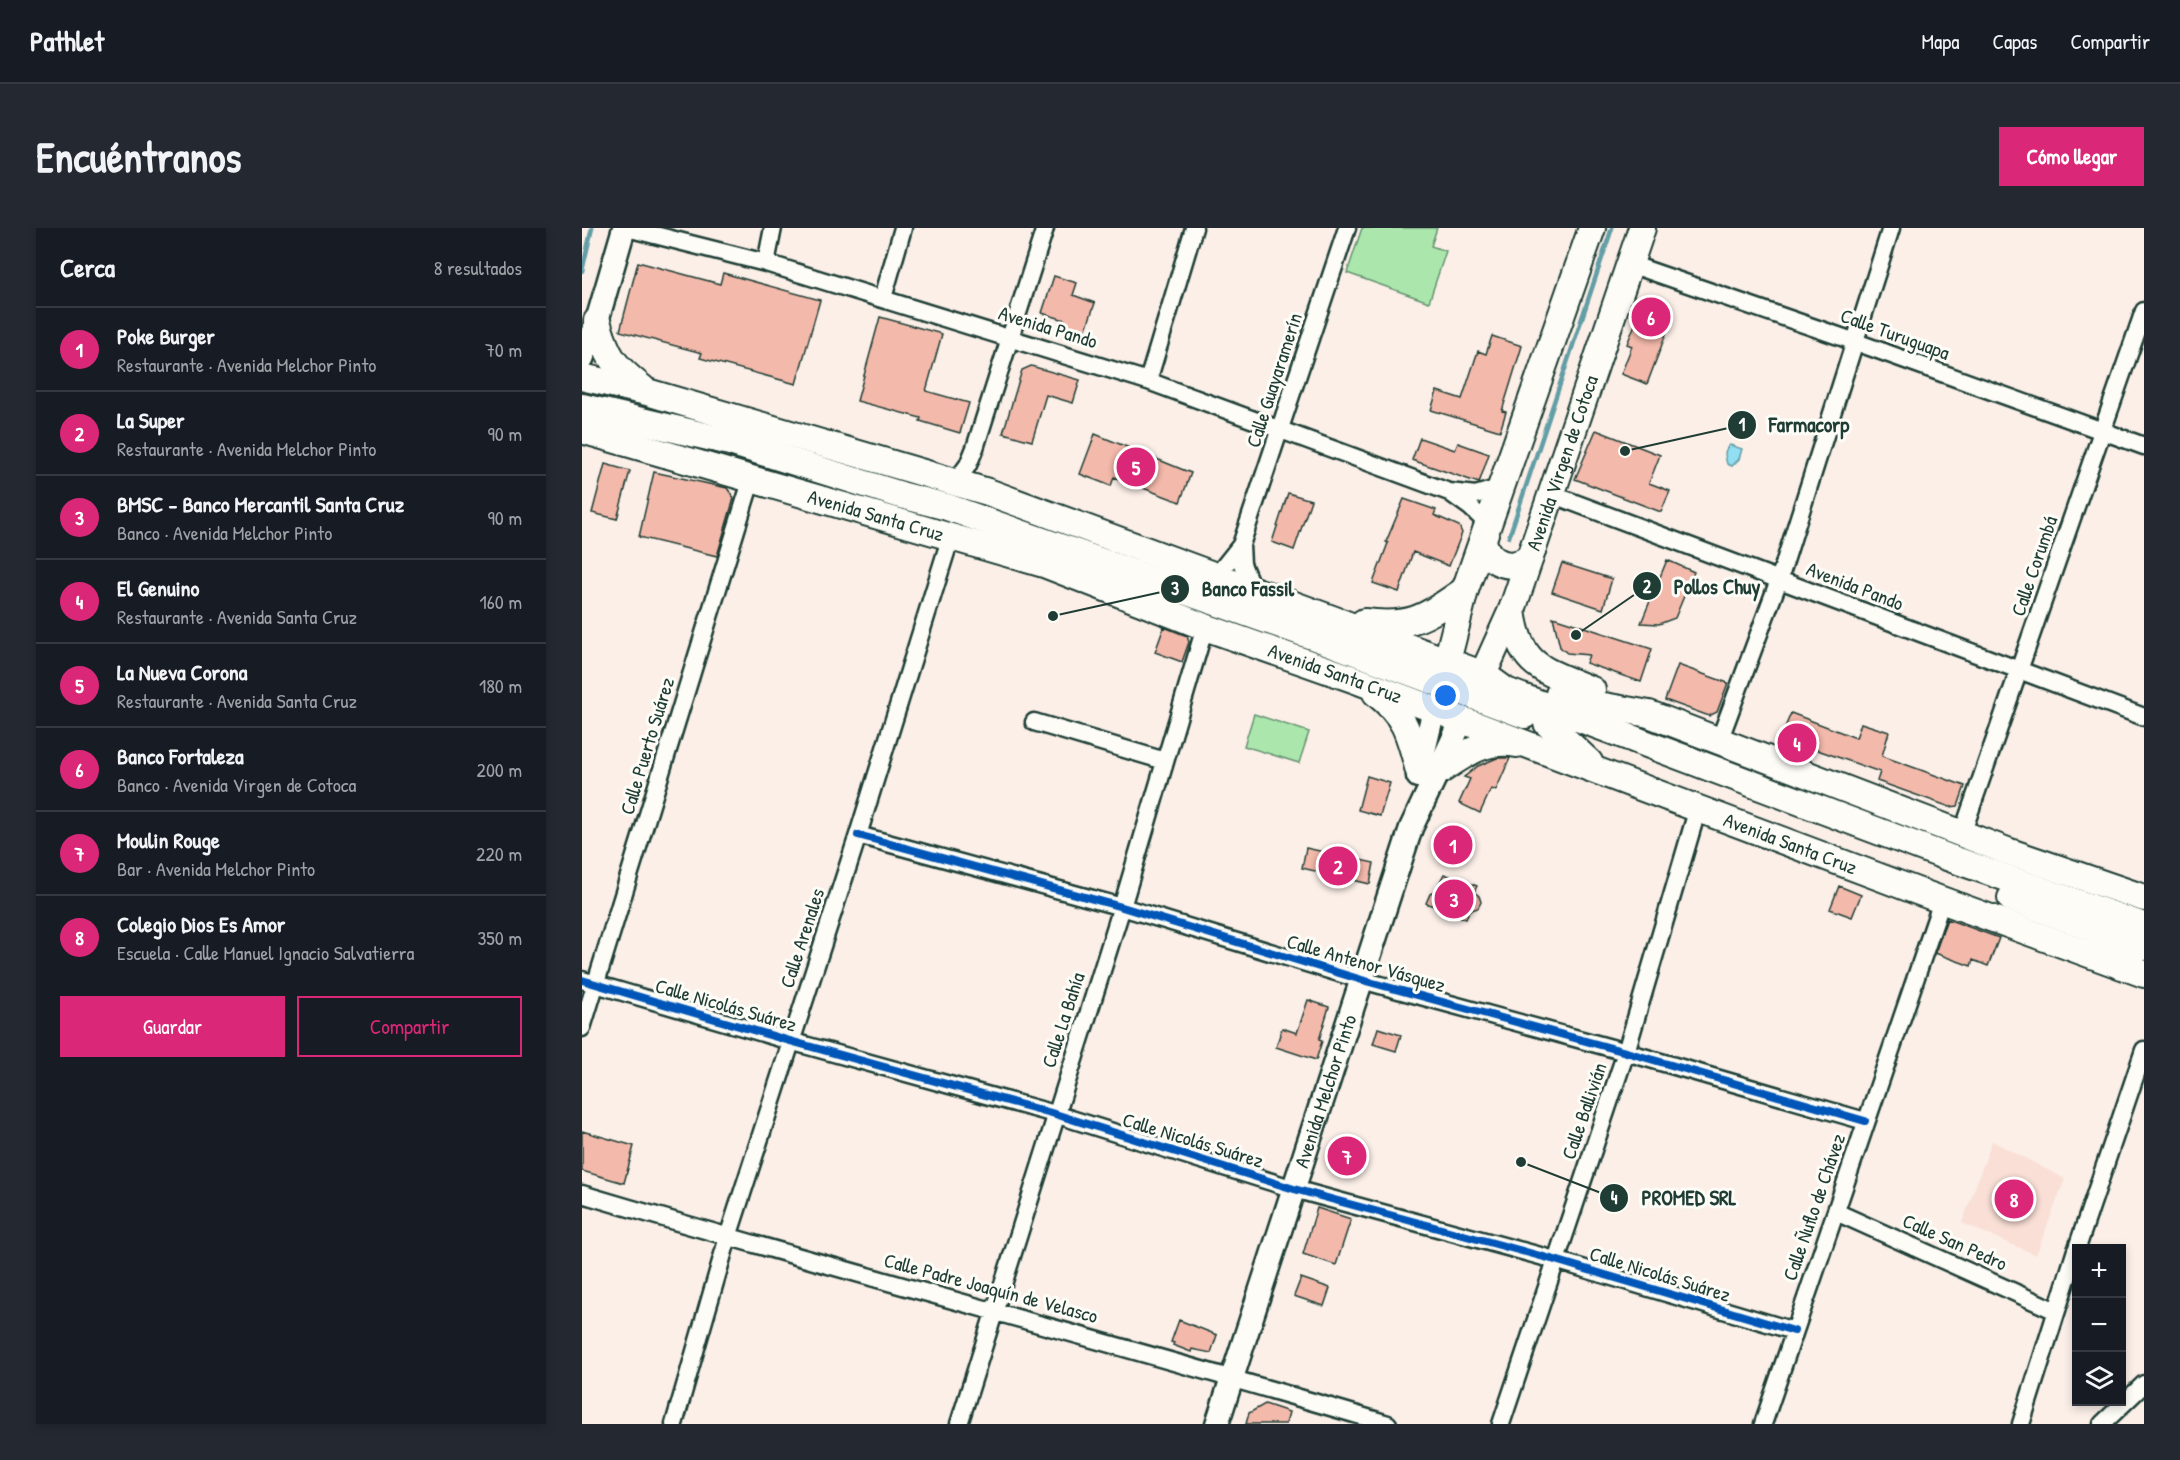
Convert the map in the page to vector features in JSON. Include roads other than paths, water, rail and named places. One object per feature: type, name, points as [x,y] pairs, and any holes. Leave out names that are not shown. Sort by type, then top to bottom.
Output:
[{"type":"main road","points":[[582,359],[597,321],[626,228]]},
{"type":"main road","points":[[1444,672],[1465,590],[1592,228]]},
{"type":"main road","name":"Avenida Virgen de Cotoca","points":[[1478,685],[1512,610],[1642,228]]},
{"type":"main road","points":[[597,321],[604,347],[612,362],[647,392]]},
{"type":"main road","name":"Avenida Santa Cruz","points":[[582,376],[647,392],[988,492],[1217,575],[1333,619],[1444,672],[1478,685],[1547,723],[2144,947]]},
{"type":"main road","name":"Avenida Santa Cruz","points":[[587,407],[730,442],[947,507],[1358,653],[1444,672]]},
{"type":"main road","points":[[589,437],[637,420]]},
{"type":"main road","name":"Avenida Santa Cruz","points":[[589,437],[752,478],[1044,564],[1205,627],[1353,679],[1942,901],[2144,974]]},
{"type":"main road","points":[[901,495],[1044,564]]},
{"type":"main road","points":[[1486,533],[1491,557],[1501,564],[1514,565],[1530,557]]},
{"type":"main road","points":[[1333,619],[1390,625],[1408,622],[1429,614],[1465,590]]},
{"type":"main road","points":[[1512,610],[1519,644],[1532,661],[1559,676],[1649,714]]},
{"type":"main road","points":[[1282,654],[1358,653]]},
{"type":"main road","name":"Avenida Melchor Pinto","points":[[1217,1424],[1428,772],[1434,709],[1444,672]]},
{"type":"main road","name":"Avenida Santa Cruz","points":[[1478,685],[1512,677],[1576,701],[1649,714],[2007,851],[2144,898]]},
{"type":"main road","points":[[1353,679],[1373,690],[1391,705],[1403,720],[1428,772],[1489,743],[1536,747]]},
{"type":"main road","name":"Avenida Santa Cruz","points":[[1478,685],[1506,690],[1947,857],[2144,926]]},
{"type":"main road","name":"Avenida Melchor Pinto","points":[[1428,772],[1462,720],[1478,685]]},
{"type":"main road","points":[[1547,723],[1598,770]]},
{"type":"main road","points":[[2007,851],[2144,926]]},
{"type":"main road","points":[[2002,894],[2099,957]]},
{"type":"street","name":"Avenida Pando","points":[[626,228],[766,263],[1011,337],[1148,381],[1449,492],[1476,495],[1502,487]]},
{"type":"street","points":[[766,263],[773,228]]},
{"type":"street","points":[[883,298],[903,228]]},
{"type":"street","points":[[955,483],[968,465],[975,448],[1045,228]]},
{"type":"street","points":[[1148,381],[1194,228]]},
{"type":"street","name":"Calle Guayaramerín","points":[[1217,575],[1241,545],[1347,228]]},
{"type":"street","points":[[1719,741],[1779,580],[1853,341],[1891,228]]},
{"type":"street","name":"Calle Turuguapa","points":[[1630,264],[1853,341],[2144,446]]},
{"type":"street","name":"Calle Corumbá","points":[[1962,834],[2144,311]]},
{"type":"street","points":[[975,448],[978,467],[988,492]]},
{"type":"street","name":"Calle Puerto Suárez","points":[[582,1028],[588,982],[752,478]]},
{"type":"street","name":"Avenida Pando","points":[[1449,492],[1470,507],[1486,533]]},
{"type":"street","name":"Avenida Pando","points":[[1551,494],[2144,717]]},
{"type":"street","name":"Calle Arenales","points":[[674,1424],[728,1237],[858,835],[951,536]]},
{"type":"street","name":"Calle Guayaramerín","points":[[1241,545],[1242,564],[1252,588]]},
{"type":"street","name":"Calle La Bahía","points":[[959,1424],[1122,907],[1205,627]]},
{"type":"street","points":[[1034,722],[1166,761]]},
{"type":"street","name":"Calle Ballivián","points":[[1501,1424],[1626,1052],[1698,808]]},
{"type":"street","name":"Calle Antenor Vásquez","points":[[858,835],[1122,907],[1362,980],[1626,1052],[1865,1121]]},
{"type":"street","name":"Calle Ñuflo de Chávez","points":[[1762,1424],[1942,901]]},
{"type":"street","name":"Calle Nicolás Suárez","points":[[588,982],[790,1041],[1055,1114],[1294,1189],[1555,1260],[1794,1331]]},
{"type":"street","points":[[2079,1244],[2144,1050]]},
{"type":"street","name":"Calle Padre Joaquín de Velasco","points":[[582,1194],[728,1237],[1233,1377],[1388,1424]]},
{"type":"street","name":"Calle San Pedro","points":[[1836,1212],[2056,1311]]},
{"type":"street","points":[[2020,1424],[2072,1264]]},
{"type":"street","points":[[2102,1424],[2144,1384]]},
{"type":"water","points":[[1730,445],[1742,449],[1739,459],[1732,466],[1727,464],[1725,456],[1725,451]]},
{"type":"waterway","points":[[582,271],[592,228]]},
{"type":"waterway","points":[[1509,537],[1612,228]]},
{"type":"place","name":"Banco Fortaleza","points":[[1651,317]]},
{"type":"place","name":"Farmacorp","points":[[1625,451]]},
{"type":"place","name":"La Nueva Corona","points":[[1136,467]]},
{"type":"place","name":"Banco Fassil","points":[[1053,616]]},
{"type":"place","name":"Pollos Chuy","points":[[1576,635]]},
{"type":"place","name":"El Genuino","points":[[1797,743]]},
{"type":"place","name":"Poke Burger","points":[[1453,845]]},
{"type":"place","name":"La Super","points":[[1338,866]]},
{"type":"place","name":"BMSC - Banco Mercantil Santa Cruz","points":[[1454,899]]},
{"type":"place","name":"Moulin Rouge","points":[[1347,1156]]},
{"type":"place","name":"PROMED SRL","points":[[1521,1162]]},
{"type":"place","name":"Colegio Dios Es Amor","points":[[2014,1199]]}]
